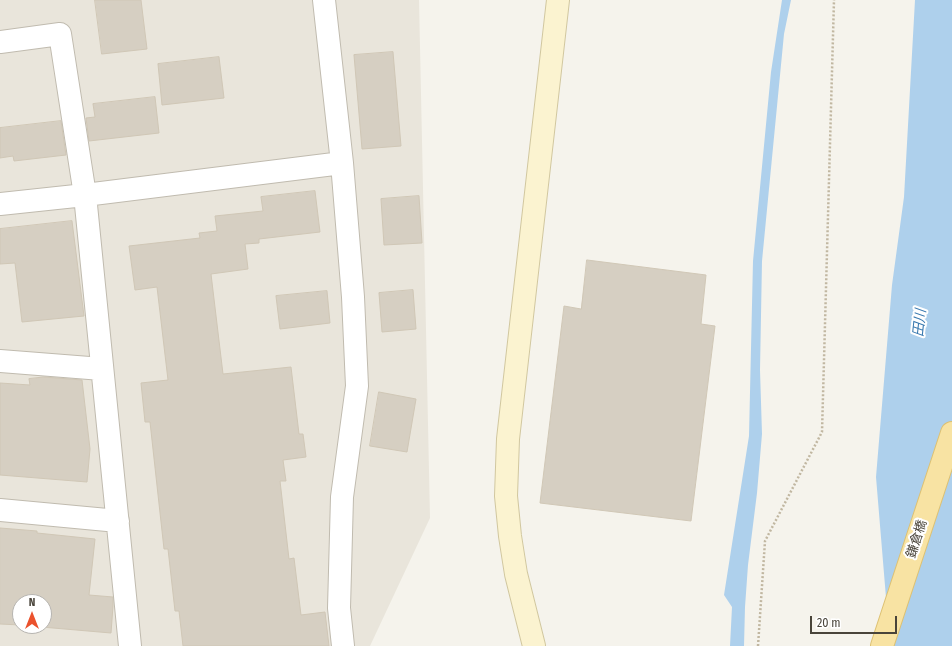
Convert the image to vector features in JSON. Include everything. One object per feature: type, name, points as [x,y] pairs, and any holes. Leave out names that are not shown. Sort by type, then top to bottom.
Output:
[{"type":"main road","name":"鎌倉橋","points":[[882,646],[952,433]]},
{"type":"street","points":[[324,0],[342,163],[353,297],[356,386],[342,496],[339,608],[343,646]]},
{"type":"street","points":[[534,646],[516,574],[510,536],[506,496],[508,439],[558,0]]},
{"type":"street","points":[[0,42],[60,34],[85,194],[130,646]]},
{"type":"street","points":[[0,204],[342,163]]},
{"type":"street","points":[[0,361],[102,369]]},
{"type":"street","points":[[0,510],[118,521]]},
{"type":"path","points":[[758,646],[765,541],[822,432],[834,0]]},
{"type":"shaded area","points":[[0,0],[419,0],[430,518],[370,646],[0,646]]},
{"type":"water","points":[[782,0],[791,0],[784,34],[762,261],[760,370],[762,434],[757,493],[748,565],[744,646],[730,646],[732,607],[724,595],[749,436],[753,261],[771,72]]},
{"type":"water","name":"田川","points":[[915,0],[952,0],[952,646],[890,646],[876,477],[892,285],[904,197]]},
{"type":"building","points":[[95,0],[141,0],[147,49],[102,54]]},
{"type":"building","points":[[393,52],[401,146],[362,149],[354,55]]},
{"type":"building","points":[[219,57],[224,98],[162,105],[158,64]]},
{"type":"building","points":[[155,97],[159,133],[89,141],[86,118],[95,117],[93,104]]},
{"type":"building","points":[[61,121],[66,155],[14,161],[13,156],[0,158],[0,128]]},
{"type":"building","points":[[315,191],[320,232],[259,239],[259,243],[245,244],[248,269],[211,274],[223,374],[291,367],[299,434],[303,434],[306,457],[283,460],[286,481],[280,481],[289,559],[294,558],[301,615],[325,612],[329,646],[183,646],[179,611],[175,611],[168,549],[164,549],[150,422],[145,422],[141,383],[168,380],[157,287],[135,290],[129,246],[200,238],[199,233],[217,231],[215,216],[263,211],[261,197]]},
{"type":"building","points":[[419,196],[422,243],[384,245],[381,199]]},
{"type":"building","points":[[72,221],[84,316],[22,322],[15,263],[0,264],[0,229]]},
{"type":"building","points":[[587,260],[706,275],[701,324],[715,326],[691,521],[540,503],[564,306],[581,309]]},
{"type":"building","points":[[413,290],[416,329],[382,332],[379,293]]},
{"type":"building","points":[[327,291],[330,323],[280,329],[276,296]]},
{"type":"building","points":[[44,377],[82,380],[90,449],[87,482],[0,475],[0,383],[30,385],[29,379]]},
{"type":"building","points":[[379,392],[416,399],[407,452],[370,446]]},
{"type":"building","points":[[0,528],[37,531],[37,533],[95,539],[89,595],[113,597],[111,633],[52,628],[52,594],[12,594],[12,625],[0,624]]}]
